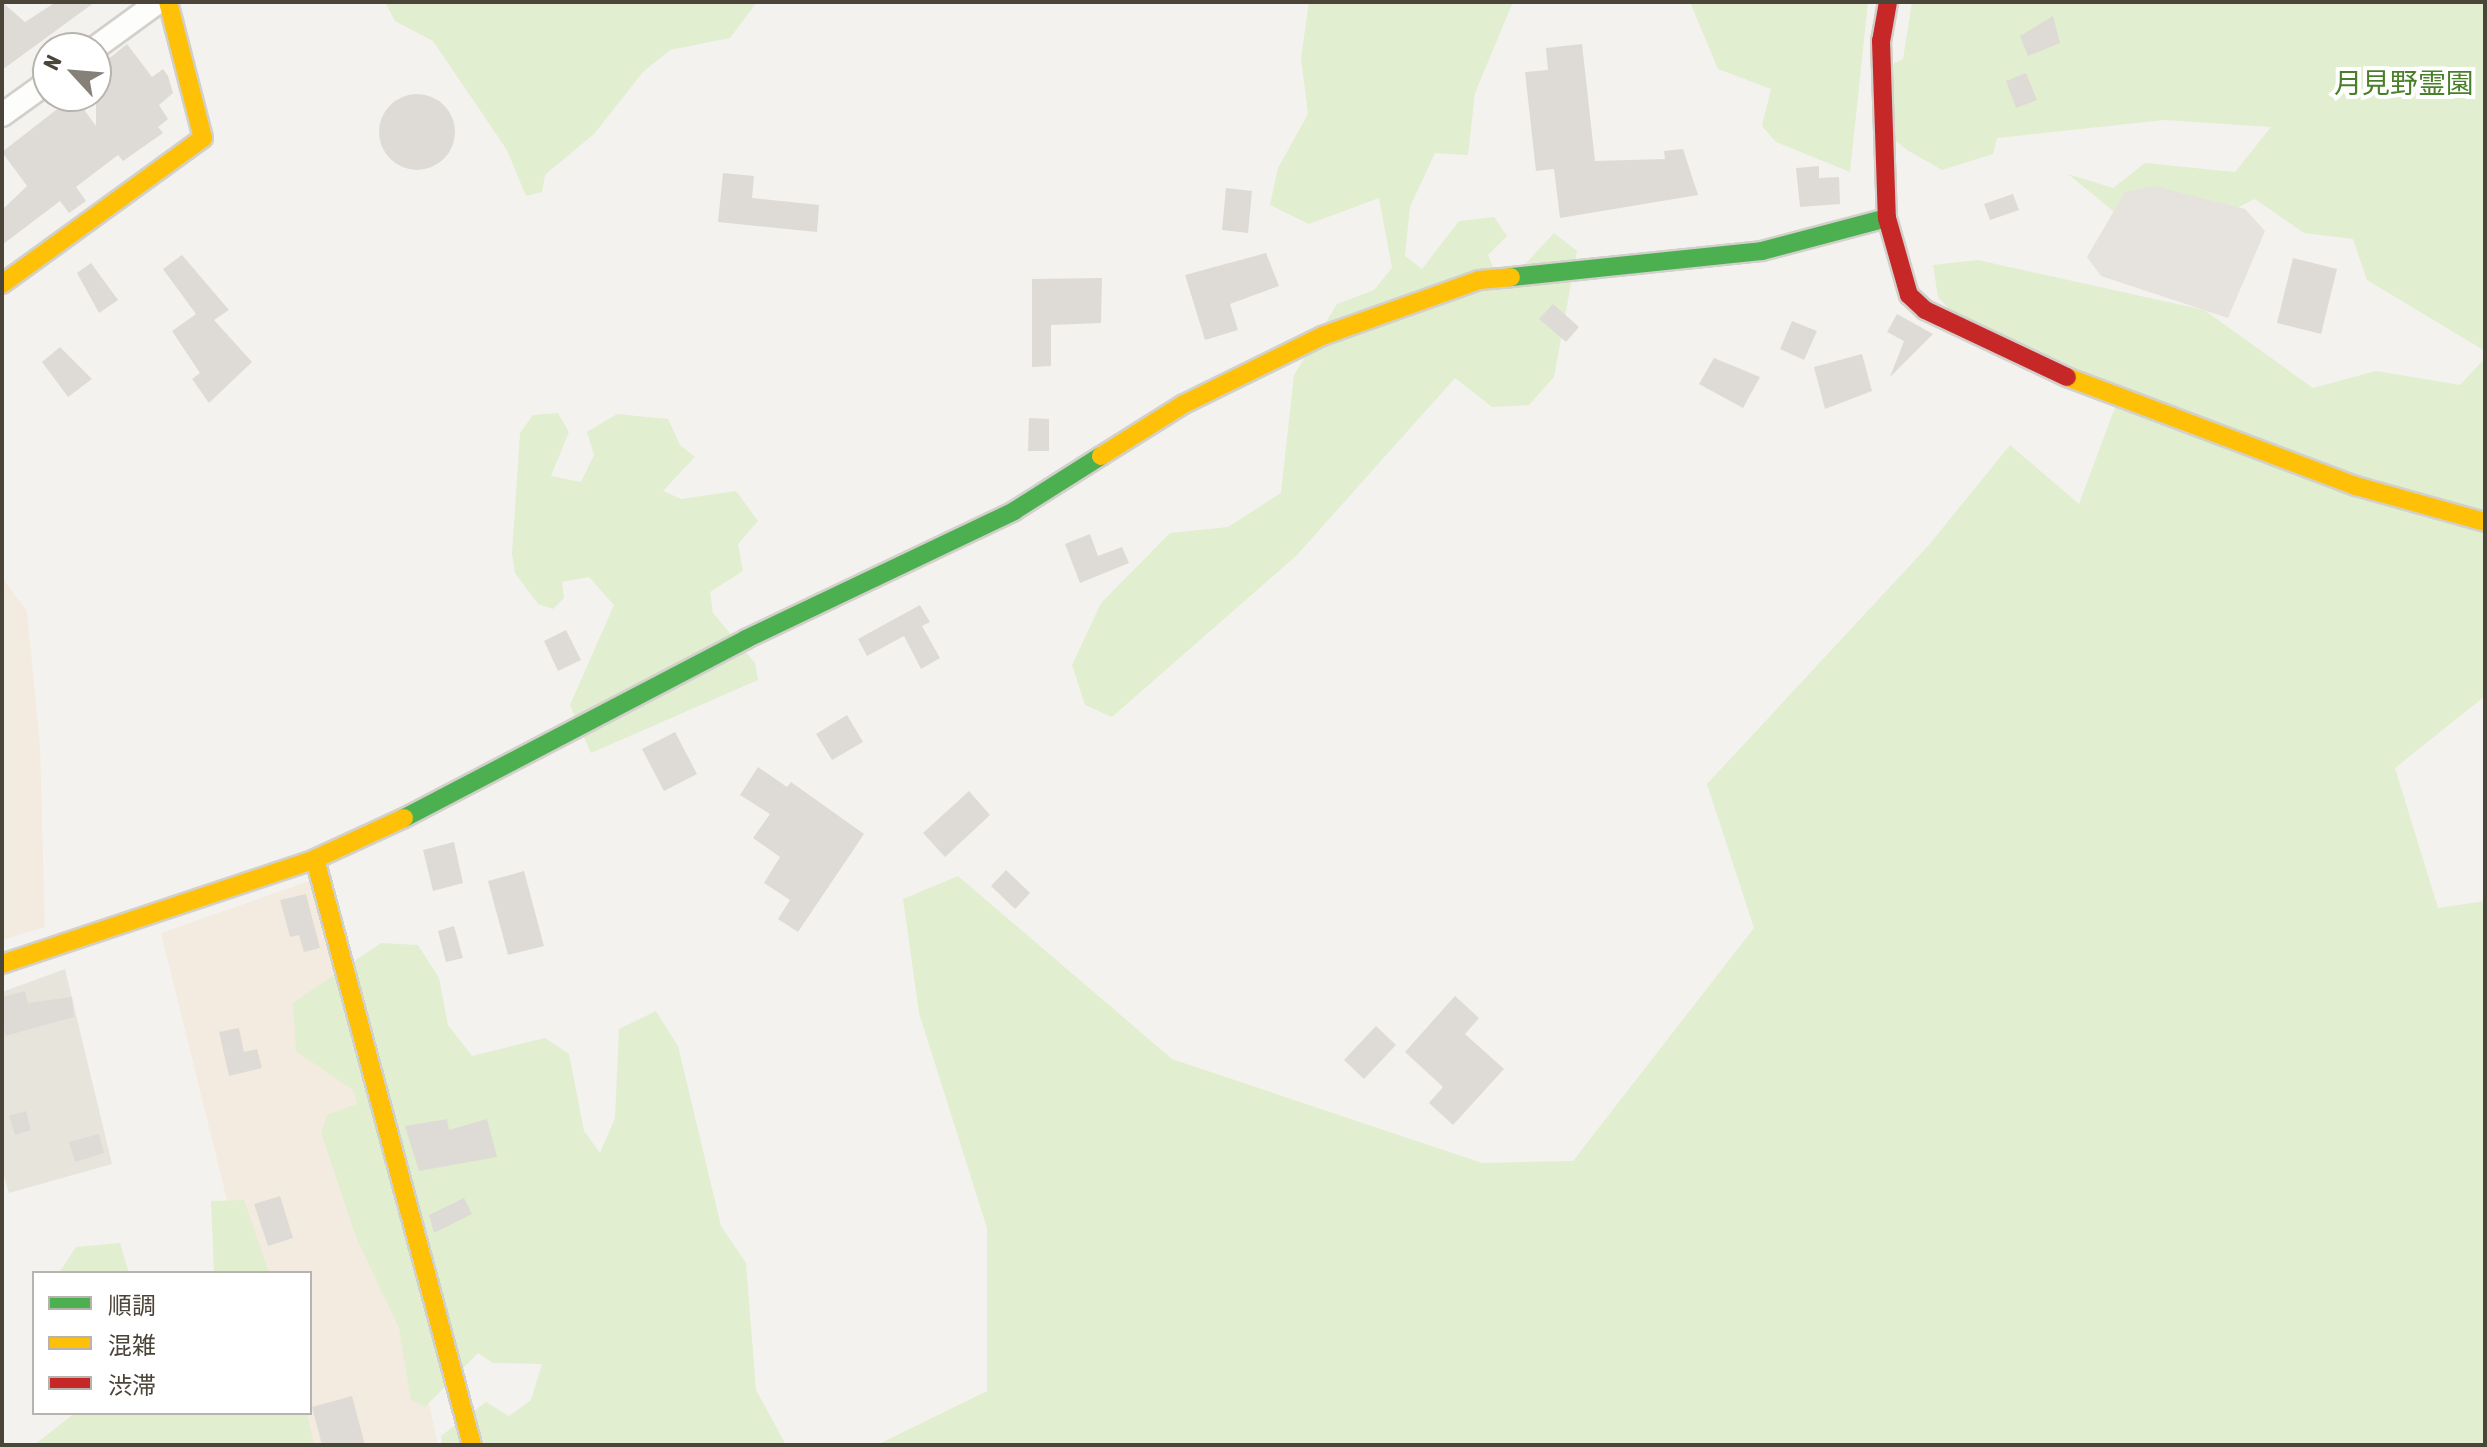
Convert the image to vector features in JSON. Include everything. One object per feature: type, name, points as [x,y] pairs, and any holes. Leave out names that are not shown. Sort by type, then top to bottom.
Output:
[{"type":"street","points":[[112,36],[158,2]]},
{"type":"street","points":[[2,284],[203,138],[168,2]]},
{"type":"street","points":[[1888,2],[1881,41],[1887,218],[1909,295],[1964,333],[2356,486],[2485,522]]},
{"type":"street","points":[[2,115],[32,93]]},
{"type":"street","points":[[2,964],[315,859],[1014,511],[1184,404],[1322,336],[1479,280],[1762,251],[1887,218]]},
{"type":"street","points":[[315,859],[472,1445]]},
{"type":"shaded area","points":[[2154,186],[2245,209],[2265,231],[2228,318],[2101,276],[2087,257],[2125,192]]},
{"type":"shaded area","points":[[2,578],[27,611],[40,745],[45,927],[2,940]]},
{"type":"shaded area","points":[[312,880],[355,1061],[438,1445],[288,1445],[280,1415],[312,1415],[312,1271],[245,1271],[161,933]]},
{"type":"shaded area","points":[[65,969],[112,1164],[9,1193],[2,1170],[2,992]]},
{"type":"green space","points":[[385,2],[757,2],[730,38],[670,50],[643,72],[594,134],[545,175],[542,192],[526,196],[507,150],[433,41],[395,21]]},
{"type":"green space","points":[[1309,2],[1513,2],[1475,93],[1468,155],[1435,153],[1410,207],[1405,256],[1422,269],[1459,221],[1494,217],[1507,236],[1488,255],[1502,289],[1554,233],[1577,251],[1554,377],[1529,405],[1492,407],[1455,378],[1296,556],[1112,717],[1085,705],[1072,665],[1101,603],[1170,533],[1228,527],[1281,493],[1294,375],[1337,304],[1374,290],[1392,268],[1379,198],[1309,224],[1270,205],[1278,168],[1308,114],[1301,58]]},
{"type":"green space","points":[[1690,2],[1868,2],[1850,172],[1776,142],[1762,126],[1771,89],[1718,69]]},
{"type":"green space","name":"月見野霊園","points":[[1912,2],[2485,2],[2485,351],[2367,280],[2353,239],[2304,233],[2255,199],[2206,223],[2123,219],[2068,174],[2113,188],[2145,163],[2235,172],[2271,127],[2164,120],[1997,138],[1993,154],[1942,170],[1907,150],[1895,140],[1891,65],[1903,59]]},
{"type":"green space","points":[[1978,260],[2204,310],[2313,388],[2376,371],[2460,385],[2485,358],[2485,696],[2395,768],[2438,908],[2485,901],[2485,1445],[877,1445],[987,1391],[987,1228],[919,1013],[903,899],[958,876],[1172,1059],[1482,1163],[1573,1161],[1754,928],[1707,784],[1928,546],[2010,445],[2079,504],[2123,386],[1962,323],[1938,297],[1933,265]]},
{"type":"green space","points":[[558,413],[569,432],[551,476],[581,482],[594,455],[587,432],[617,414],[668,419],[680,445],[695,457],[663,491],[681,499],[736,491],[758,521],[738,544],[743,571],[710,592],[713,613],[755,663],[758,680],[591,753],[570,705],[614,605],[589,577],[562,582],[564,598],[553,609],[538,604],[515,573],[512,554],[520,433],[533,415]]},
{"type":"green space","points":[[381,943],[418,945],[439,978],[448,1025],[472,1056],[545,1038],[569,1054],[584,1131],[600,1153],[615,1118],[619,1029],[656,1011],[678,1046],[721,1226],[746,1263],[756,1390],[786,1445],[442,1445],[441,1436],[486,1402],[509,1416],[531,1400],[542,1364],[493,1363],[478,1353],[425,1407],[411,1400],[399,1328],[356,1237],[321,1132],[327,1115],[357,1104],[354,1091],[296,1051],[293,1003]]},
{"type":"green space","points":[[244,1200],[268,1271],[214,1271],[211,1201]]},
{"type":"green space","points":[[120,1243],[128,1271],[60,1271],[76,1247]]},
{"type":"green space","points":[[72,1415],[307,1415],[314,1445],[34,1445]]},
{"type":"building","points":[[2,2],[25,22],[56,2],[95,2],[54,32],[32,32],[32,48],[2,70]]},
{"type":"building","points":[[2053,16],[2060,43],[2028,56],[2020,36]]},
{"type":"building","points":[[127,44],[152,77],[163,69],[168,76],[173,93],[159,105],[168,119],[158,127],[163,133],[123,161],[118,155],[76,187],[86,201],[69,213],[60,201],[2,245],[2,210],[27,186],[2,152],[53,112],[86,112],[96,126],[96,112],[112,112],[112,56]]},
{"type":"building","points":[[1582,44],[1595,161],[1665,159],[1664,151],[1683,149],[1698,195],[1560,218],[1554,169],[1536,171],[1525,72],[1548,70],[1546,48]]},
{"type":"building","points":[[2026,73],[2037,100],[2016,108],[2006,81]]},
{"type":"building","points":[[417,94],[432,97],[444,105],[452,117],[455,132],[452,147],[444,159],[432,167],[417,170],[402,167],[390,159],[382,147],[379,132],[382,117],[390,105],[402,97]]},
{"type":"building","points":[[1819,166],[1819,178],[1839,177],[1840,204],[1800,207],[1796,168]]},
{"type":"building","points":[[723,173],[754,176],[752,198],[819,205],[817,232],[718,222]]},
{"type":"building","points":[[1226,188],[1252,191],[1248,233],[1222,230]]},
{"type":"building","points":[[2013,194],[2019,210],[1990,220],[1984,204]]},
{"type":"building","points":[[1266,253],[1279,286],[1230,304],[1238,330],[1205,340],[1185,275]]},
{"type":"building","points":[[182,255],[229,310],[214,320],[252,362],[209,403],[192,379],[200,373],[172,331],[196,314],[163,269]]},
{"type":"building","points":[[2293,258],[2337,269],[2321,334],[2277,323]]},
{"type":"building","points":[[91,263],[118,300],[99,313],[77,273]]},
{"type":"building","points":[[1102,278],[1101,323],[1051,325],[1051,366],[1032,367],[1032,279]]},
{"type":"building","points":[[1553,304],[1579,327],[1566,342],[1539,319]]},
{"type":"building","points":[[1897,314],[1933,334],[1890,377],[1904,341],[1887,332]]},
{"type":"building","points":[[1792,321],[1817,331],[1804,360],[1780,349]]},
{"type":"building","points":[[60,347],[92,379],[68,397],[42,362]]},
{"type":"building","points":[[1862,354],[1872,391],[1825,409],[1814,367]]},
{"type":"building","points":[[1714,358],[1760,377],[1743,408],[1699,384]]},
{"type":"building","points":[[1029,418],[1049,419],[1049,451],[1028,451]]},
{"type":"building","points":[[1090,534],[1098,556],[1122,547],[1129,563],[1080,583],[1065,544]]},
{"type":"building","points":[[920,605],[930,622],[922,626],[940,658],[921,669],[904,636],[867,656],[858,639]]},
{"type":"building","points":[[566,630],[581,660],[558,671],[544,641]]},
{"type":"building","points":[[847,715],[863,742],[832,760],[816,734]]},
{"type":"building","points":[[675,732],[697,774],[664,791],[642,749]]},
{"type":"building","points":[[758,767],[787,787],[791,782],[864,834],[798,932],[778,919],[790,900],[764,883],[780,857],[753,838],[770,814],[740,795]]},
{"type":"building","points":[[969,791],[990,815],[945,857],[923,833]]},
{"type":"building","points":[[454,842],[463,883],[433,891],[423,850]]},
{"type":"building","points":[[1006,870],[1030,893],[1015,909],[991,886]]},
{"type":"building","points":[[524,871],[544,946],[508,955],[488,881]]},
{"type":"building","points":[[306,894],[320,948],[304,952],[299,935],[290,937],[280,900]]},
{"type":"building","points":[[454,926],[463,958],[446,962],[438,931]]},
{"type":"building","points":[[25,991],[28,1003],[72,997],[74,1017],[5,1036],[2,997]]},
{"type":"building","points":[[1455,996],[1479,1018],[1465,1034],[1504,1069],[1453,1125],[1429,1103],[1443,1087],[1405,1052]]},
{"type":"building","points":[[1376,1026],[1396,1045],[1364,1079],[1344,1060]]},
{"type":"building","points":[[239,1028],[244,1052],[257,1049],[262,1068],[229,1076],[219,1032]]},
{"type":"building","points":[[26,1111],[31,1130],[15,1135],[9,1116]]},
{"type":"building","points":[[447,1119],[449,1130],[487,1119],[497,1157],[419,1171],[405,1126]]},
{"type":"building","points":[[99,1134],[104,1153],[75,1162],[69,1142]]},
{"type":"building","points":[[280,1196],[293,1238],[268,1246],[254,1204]]},
{"type":"building","points":[[464,1198],[472,1214],[434,1233],[429,1215]]},
{"type":"building","points":[[352,1396],[365,1445],[322,1445],[312,1407]]},
{"type":"traffic: fast","points":[[1511,277],[1762,251],[1887,218]]},
{"type":"traffic: fast","points":[[404,818],[746,639],[1014,511],[1101,456]]},
{"type":"traffic: slow","points":[[2,284],[203,138],[168,2]]},
{"type":"traffic: slow","points":[[1101,456],[1184,404],[1322,336],[1479,280],[1511,277]]},
{"type":"traffic: slow","points":[[2067,377],[2356,486],[2485,522]]},
{"type":"traffic: slow","points":[[2,964],[315,859],[404,818]]},
{"type":"traffic: slow","points":[[315,859],[472,1445]]},
{"type":"traffic: jam","points":[[1888,2],[1881,41],[1887,218],[1909,295],[1925,310],[2067,377]]}]
